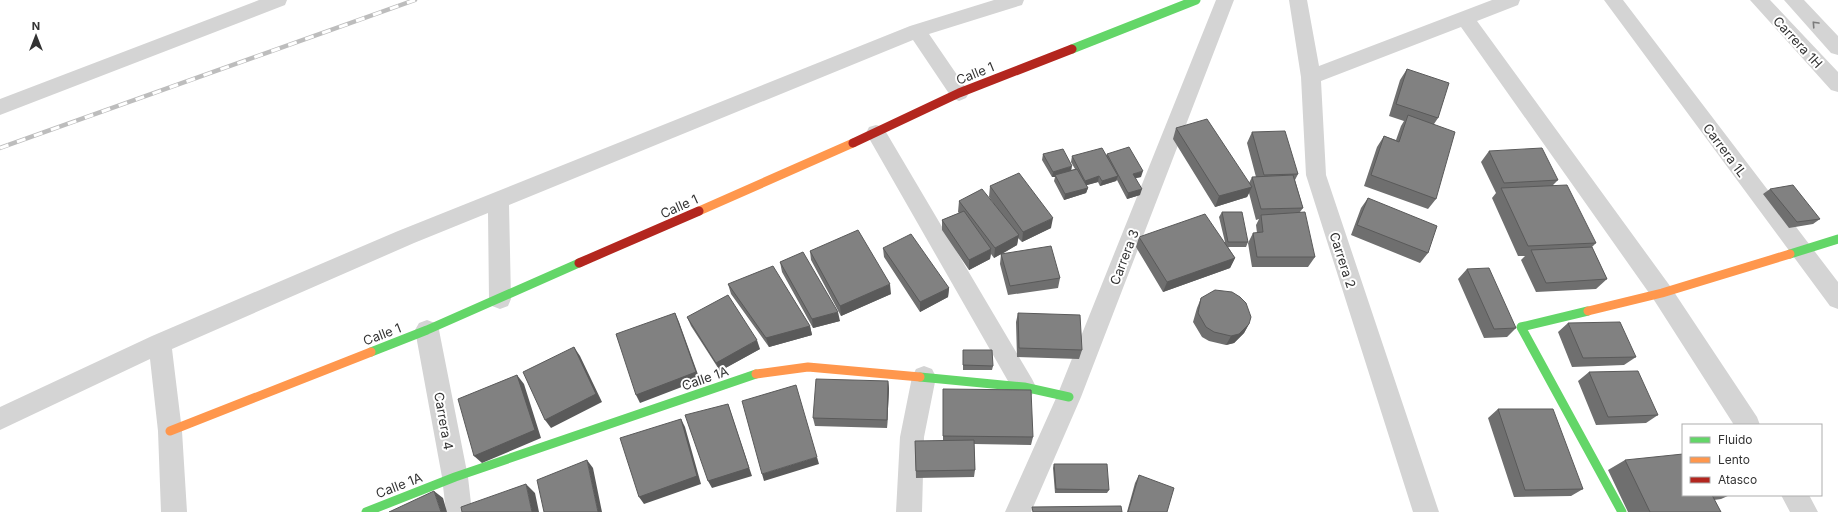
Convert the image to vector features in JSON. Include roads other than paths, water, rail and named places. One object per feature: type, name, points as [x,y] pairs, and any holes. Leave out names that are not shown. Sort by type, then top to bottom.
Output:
[{"type":"street","points":[[0,107],[278,0]]},
{"type":"street","points":[[0,419],[160,343],[498,199],[917,31],[1015,0]]},
{"type":"street","name":"Calle 1","points":[[170,431],[427,330],[876,133],[959,93],[1196,0]]},
{"type":"street","name":"Carrera 3","points":[[1018,512],[1069,397],[1224,0]]},
{"type":"street","name":"Carrera 2","points":[[1298,0],[1311,77],[1316,175],[1426,512]]},
{"type":"street","points":[[1311,77],[1511,0]]},
{"type":"street","name":"Carrera 1L","points":[[1613,0],[1800,251],[1838,299]]},
{"type":"street","name":"Carrera 1H","points":[[1759,0],[1838,85]]},
{"type":"street","name":"Carrera 1H","points":[[1793,0],[1838,48]]},
{"type":"street","points":[[1464,17],[1662,293],[1747,424]]},
{"type":"street","points":[[917,31],[959,93]]},
{"type":"street","points":[[876,133],[1024,387]]},
{"type":"street","points":[[498,199],[500,299]]},
{"type":"street","points":[[1622,512],[1521,327],[1662,293],[1838,239]]},
{"type":"street","name":"Carrera 4","points":[[427,330],[455,477],[459,512]]},
{"type":"street","points":[[160,343],[170,431],[174,512]]},
{"type":"street","name":"Calle 1A","points":[[366,512],[455,477],[755,374],[808,367],[1024,387],[1069,397]]},
{"type":"street","points":[[909,512],[908,502],[912,437],[924,377]]},
{"type":"street","points":[[1795,496],[1805,512]]},
{"type":"railway","points":[[0,148],[415,0]]}]
